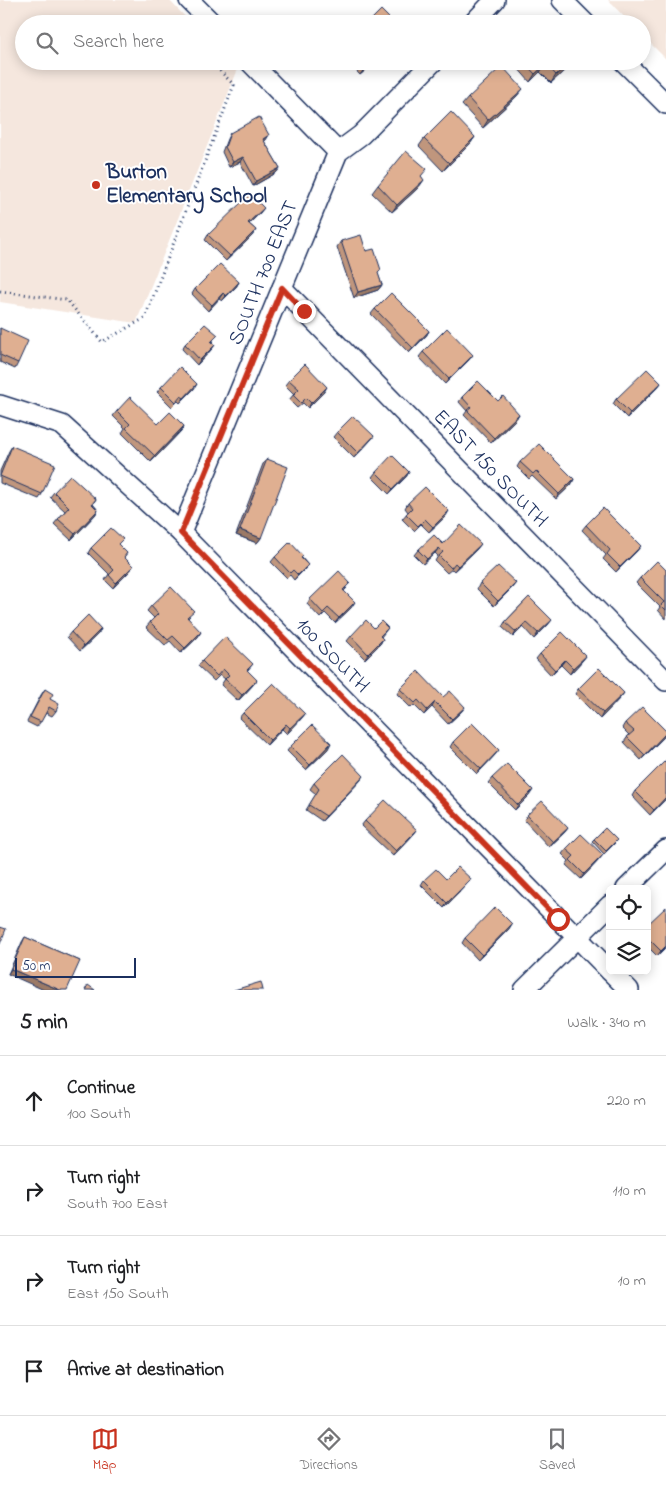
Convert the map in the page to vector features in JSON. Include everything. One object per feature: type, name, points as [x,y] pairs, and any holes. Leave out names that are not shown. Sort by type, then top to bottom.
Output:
[{"type":"street","points":[[190,0],[204,15]]},
{"type":"street","points":[[481,15],[495,0]]},
{"type":"street","points":[[562,0],[577,15]]},
{"type":"street","points":[[259,70],[338,152],[361,136],[425,70]]},
{"type":"street","points":[[632,70],[666,104]]},
{"type":"street","name":"SOUTH 700 EAST","points":[[181,533],[338,152]]},
{"type":"street","name":"EAST 150 SOUTH","points":[[282,288],[666,681]]},
{"type":"street","name":"100 SOUTH","points":[[0,405],[62,425],[181,533],[606,967]]},
{"type":"street","points":[[630,885],[666,850]]},
{"type":"street","points":[[524,990],[606,909]]},
{"type":"street","name":"100 SOUTH","points":[[614,975],[629,990]]},
{"type":"path","points":[[0,291],[67,300],[102,342],[145,318],[234,86],[219,70]]},
{"type":"shaded area","name":"Burton Elementary School","points":[[0,0],[169,0],[183,15],[15,15],[15,70],[238,70],[136,323],[0,302]]},
{"type":"shaded area","points":[[608,0],[666,0],[666,59],[651,44],[651,15],[622,15]]},
{"type":"building","points":[[381,10],[386,15],[376,15]]},
{"type":"building","points":[[498,70],[506,70],[523,89],[488,120],[468,98]]},
{"type":"building","points":[[531,70],[539,70],[535,74]]},
{"type":"building","points":[[551,70],[561,70],[556,75]]},
{"type":"building","points":[[451,112],[475,137],[449,163],[424,139]]},
{"type":"building","points":[[259,117],[269,135],[263,139],[280,168],[256,181],[243,157],[233,162],[225,147],[230,133]]},
{"type":"building","points":[[406,151],[427,169],[421,176],[424,180],[397,205],[378,185]]},
{"type":"building","points":[[250,194],[264,208],[248,223],[256,230],[230,256],[208,235]]},
{"type":"building","points":[[361,235],[366,251],[374,249],[381,270],[378,273],[382,285],[358,292],[341,241]]},
{"type":"building","points":[[220,264],[239,282],[226,296],[223,293],[212,305],[195,289]]},
{"type":"building","points":[[391,293],[429,331],[413,348],[375,309]]},
{"type":"building","points":[[205,324],[218,335],[211,342],[215,345],[200,360],[185,344]]},
{"type":"building","points":[[0,328],[28,341],[18,363],[0,355]]},
{"type":"building","points":[[447,328],[473,355],[449,379],[423,352]]},
{"type":"building","points":[[305,364],[327,387],[311,403],[306,398],[301,403],[293,395],[299,389],[289,380]]},
{"type":"building","points":[[180,367],[197,384],[184,398],[181,396],[176,402],[161,387]]},
{"type":"building","points":[[647,369],[661,383],[630,413],[616,399]]},
{"type":"building","points":[[478,381],[498,401],[503,396],[519,414],[494,438],[467,410],[471,407],[462,397]]},
{"type":"building","points":[[130,397],[158,424],[170,412],[184,426],[155,456],[126,428],[130,424],[117,411]]},
{"type":"building","points":[[353,416],[374,436],[358,453],[337,432]]},
{"type":"building","points":[[539,444],[574,479],[559,494],[536,471],[533,474],[520,462]]},
{"type":"building","points":[[12,446],[55,464],[42,494],[0,476]]},
{"type":"building","points":[[392,455],[409,472],[393,489],[376,472]]},
{"type":"building","points":[[267,459],[288,467],[261,538],[240,530]]},
{"type":"building","points":[[70,475],[96,499],[92,504],[98,510],[75,534],[58,519],[69,507],[54,492]]},
{"type":"building","points":[[425,487],[449,511],[433,527],[425,519],[418,526],[406,514],[412,508],[408,503]]},
{"type":"building","points":[[603,508],[641,546],[620,567],[607,554],[610,550],[586,525]]},
{"type":"building","points":[[461,525],[481,544],[458,566],[455,563],[451,568],[439,556],[443,552],[439,548],[427,559],[418,550],[434,535],[443,544]]},
{"type":"building","points":[[111,528],[123,539],[118,544],[127,553],[124,557],[133,566],[116,583],[109,575],[114,570],[91,548]]},
{"type":"building","points":[[290,542],[303,556],[301,558],[308,565],[298,575],[293,570],[290,573],[275,557]]},
{"type":"building","points":[[657,561],[666,570],[666,610],[661,605],[664,602],[640,578]]},
{"type":"building","points":[[498,566],[516,583],[498,601],[480,583]]},
{"type":"building","points":[[339,571],[350,583],[343,590],[355,602],[339,618],[328,608],[323,613],[310,599]]},
{"type":"building","points":[[171,587],[194,611],[187,617],[201,632],[185,648],[173,636],[168,640],[150,622],[158,614],[151,606]]},
{"type":"building","points":[[529,597],[552,620],[538,633],[526,622],[516,632],[505,622]]},
{"type":"building","points":[[88,615],[101,629],[84,646],[71,632]]},
{"type":"building","points":[[366,620],[374,628],[381,621],[388,628],[380,636],[383,639],[368,654],[351,636]]},
{"type":"building","points":[[562,632],[586,656],[573,668],[565,660],[555,670],[540,654]]},
{"type":"building","points":[[225,637],[253,664],[247,670],[257,680],[242,695],[225,679],[229,675],[223,669],[217,676],[202,661]]},
{"type":"building","points":[[599,668],[624,693],[603,713],[578,689]]},
{"type":"building","points":[[418,671],[443,697],[450,691],[465,707],[452,719],[435,702],[427,710],[418,700],[415,703],[400,689]]},
{"type":"building","points":[[273,683],[305,714],[290,728],[286,724],[270,740],[243,713]]},
{"type":"building","points":[[45,689],[53,694],[50,699],[59,704],[56,711],[49,707],[41,722],[30,717]]},
{"type":"building","points":[[642,707],[666,731],[645,755],[627,737],[634,731],[625,723]]},
{"type":"building","points":[[472,723],[499,750],[481,769],[453,742]]},
{"type":"building","points":[[312,725],[331,743],[310,765],[291,746]]},
{"type":"building","points":[[343,754],[364,776],[326,816],[309,805],[319,789],[314,783]]},
{"type":"building","points":[[666,760],[666,797],[654,810],[635,791]]},
{"type":"building","points":[[507,764],[533,790],[518,805],[492,778]]},
{"type":"building","points":[[385,800],[417,830],[396,851],[365,821]]},
{"type":"building","points":[[542,801],[568,828],[553,842],[527,815]]},
{"type":"building","points":[[605,828],[617,840],[606,851],[594,839]]},
{"type":"building","points":[[581,834],[603,855],[584,874],[570,860],[574,856],[566,849]]},
{"type":"building","points":[[458,867],[471,879],[447,903],[424,880],[436,869],[446,879]]},
{"type":"building","points":[[495,907],[512,924],[482,955],[465,938]]},
{"type":"building","points":[[666,907],[666,946],[661,951],[651,941],[651,921]]},
{"type":"building","points":[[0,927],[6,929],[0,944]]},
{"type":"building","points":[[25,937],[80,961],[67,990],[60,990],[11,969]]},
{"type":"building","points":[[261,982],[263,990],[234,990]]},
{"type":"building","points":[[88,985],[95,990],[85,990]]},
{"type":"place","name":"Burton Elementary School","points":[[96,185]]},
{"type":"route","points":[[304,311],[282,288],[181,533],[558,919]]}]
